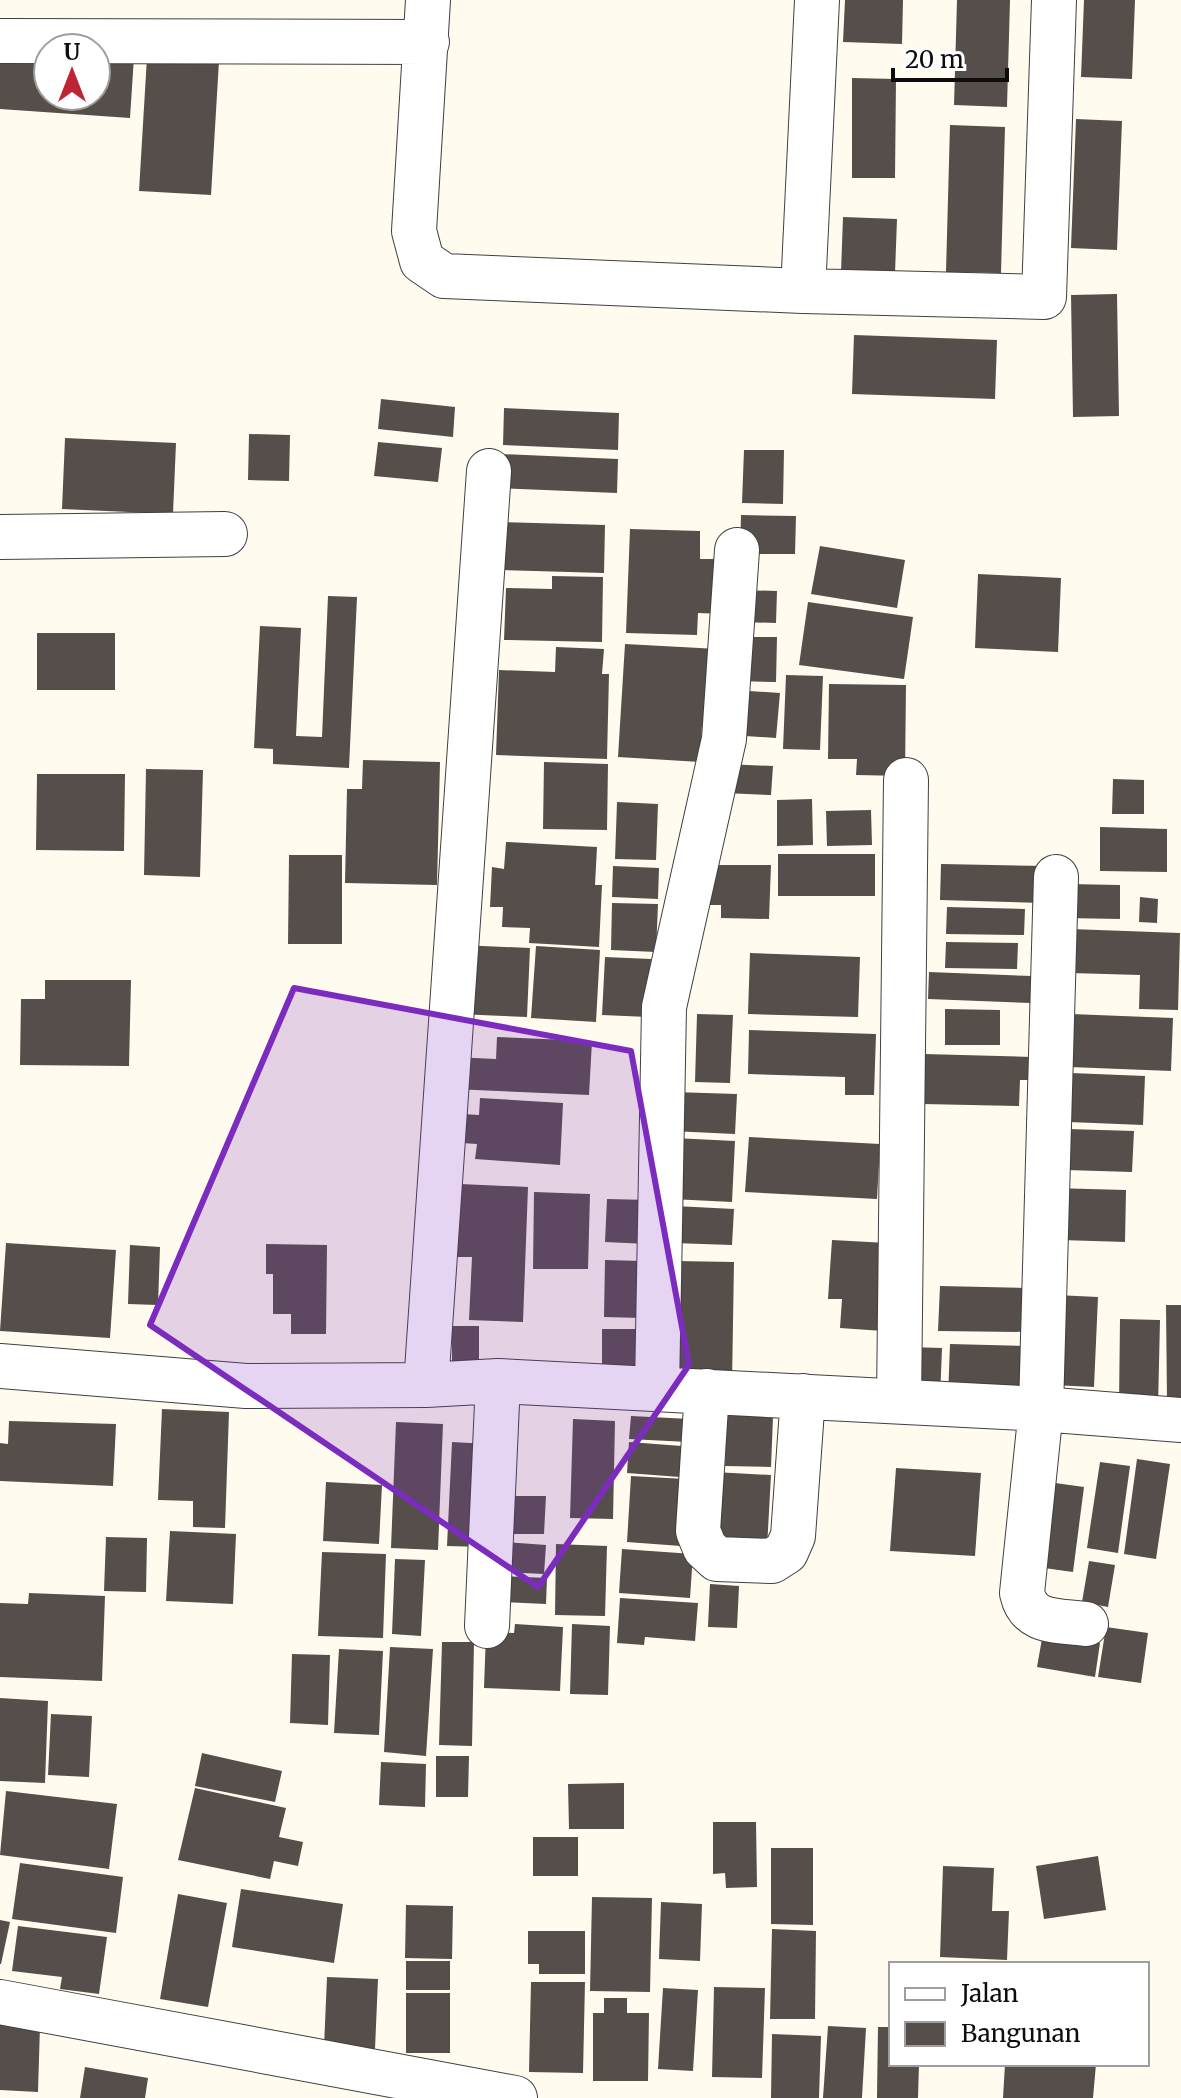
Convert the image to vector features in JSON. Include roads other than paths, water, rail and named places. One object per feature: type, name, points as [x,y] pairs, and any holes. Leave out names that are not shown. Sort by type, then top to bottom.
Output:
[{"type":"street","points":[[803,291],[817,0]]},
{"type":"street","points":[[0,41],[428,21],[414,231],[422,261],[444,276],[803,291],[1044,297],[1054,0]]},
{"type":"street","points":[[426,1385],[489,471]]},
{"type":"street","points":[[0,537],[225,534]]},
{"type":"street","points":[[657,1389],[664,1007],[724,739],[737,550]]},
{"type":"street","points":[[899,1401],[906,780]]},
{"type":"street","points":[[1056,877],[1041,1409],[1022,1593],[1025,1606],[1031,1613],[1042,1618],[1086,1624]]},
{"type":"street","points":[[0,1366],[246,1386],[426,1385],[498,1381],[1041,1409],[1181,1420]]},
{"type":"street","points":[[487,1626],[498,1381]]},
{"type":"street","points":[[707,1391],[698,1531],[705,1548],[717,1559],[772,1561],[786,1552],[793,1536],[803,1396]]},
{"type":"street","points":[[0,2002],[515,2098]]}]
